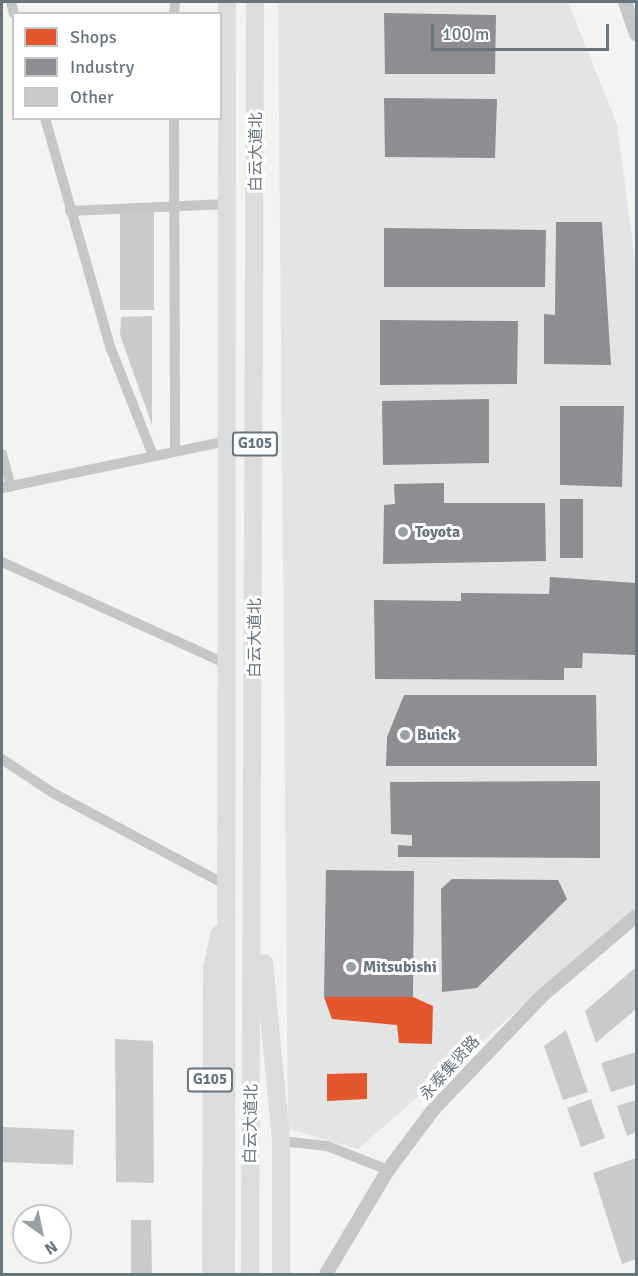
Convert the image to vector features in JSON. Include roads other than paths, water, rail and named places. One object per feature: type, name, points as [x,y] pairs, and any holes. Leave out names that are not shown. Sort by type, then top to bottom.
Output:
[{"type":"highway","name":"白云大道北","points":[[226,1275],[227,2]]},
{"type":"highway","name":"白云大道北","points":[[250,1275],[255,886],[255,2]]},
{"type":"highway","name":"G105","points":[[211,1275],[212,968],[228,886]]},
{"type":"highway","name":"G105","points":[[255,886],[280,1141],[281,1275]]},
{"type":"street","points":[[625,2],[636,34]]},
{"type":"street","points":[[46,120],[111,349],[152,453]]},
{"type":"street","points":[[174,120],[175,449]]},
{"type":"street","points":[[70,211],[228,204]]},
{"type":"street","points":[[2,454],[6,487],[152,453],[226,441]]},
{"type":"street","points":[[2,562],[228,664]]},
{"type":"street","points":[[2,759],[53,793],[228,886]]},
{"type":"street","name":"永泰集贤路","points":[[326,1275],[388,1170],[433,1110],[520,1017],[636,916]]},
{"type":"street","points":[[280,1141],[327,1146],[388,1170]]},
{"type":"place","name":"Toyota","points":[[403,532]]},
{"type":"place","name":"Buick","points":[[405,735]]},
{"type":"place","name":"Mitsubishi","points":[[351,967]]}]
